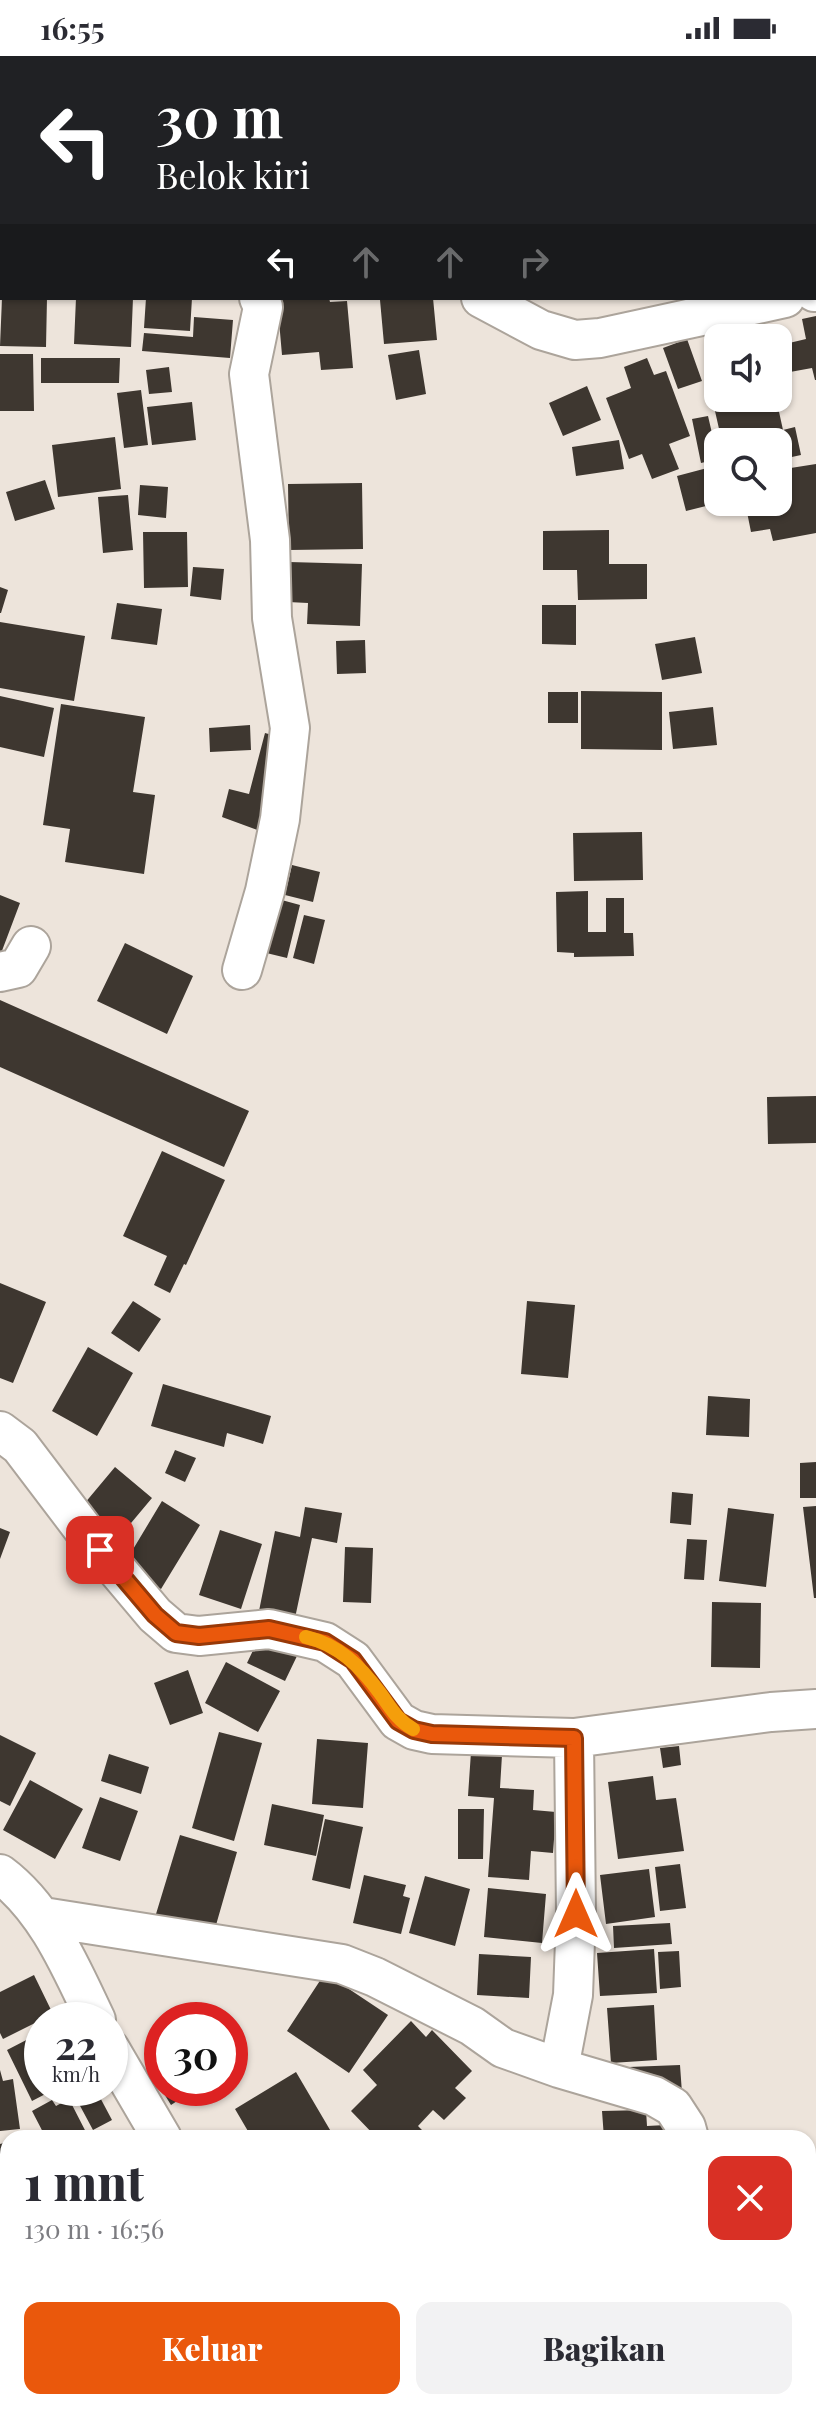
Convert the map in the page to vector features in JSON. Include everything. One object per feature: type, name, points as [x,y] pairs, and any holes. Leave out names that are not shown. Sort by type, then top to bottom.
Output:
[{"type":"street","points":[[242,970],[265,891],[280,819],[290,728],[272,618],[270,540],[249,374],[263,307],[260,300]]},
{"type":"street","points":[[485,300],[541,330],[575,340],[600,338],[776,300]]},
{"type":"street","points":[[0,972],[18,968],[31,946]]},
{"type":"street","points":[[0,1431],[20,1446],[86,1533],[155,1615],[176,1633],[199,1636],[269,1629],[325,1642],[353,1660],[398,1721],[414,1730],[432,1734],[574,1738],[816,1709]]},
{"type":"street","points":[[559,2068],[573,1995],[576,1914],[574,1738]]},
{"type":"street","points":[[0,1874],[18,1887],[43,1917],[87,2002]]},
{"type":"street","points":[[43,1917],[342,1964],[375,1977],[472,2026],[503,2048],[654,2096],[673,2107],[687,2130]]},
{"type":"street","points":[[128,2080],[157,2130]]},
{"type":"building","points":[[2,300],[47,300],[46,347],[0,346]]},
{"type":"building","points":[[76,300],[133,300],[131,347],[74,344]]},
{"type":"building","points":[[146,300],[192,300],[190,331],[144,328]]},
{"type":"building","points":[[277,300],[347,301],[353,368],[321,370],[319,352],[282,355]]},
{"type":"building","points":[[380,300],[433,300],[437,340],[384,344]]},
{"type":"building","points":[[816,316],[816,380],[812,368],[792,372],[792,342],[806,339],[802,319]]},
{"type":"building","points":[[194,317],[233,320],[230,358],[142,351],[144,333],[193,337]]},
{"type":"building","points":[[687,339],[702,381],[678,389],[663,348]]},
{"type":"building","points":[[419,350],[426,394],[396,400],[388,355]]},
{"type":"building","points":[[0,354],[33,354],[34,411],[0,411]]},
{"type":"building","points":[[41,358],[120,358],[119,383],[41,383]]},
{"type":"building","points":[[647,358],[654,375],[666,371],[690,436],[669,444],[679,469],[652,479],[642,454],[629,459],[606,398],[631,388],[624,367]]},
{"type":"building","points":[[169,367],[172,392],[149,394],[146,370]]},
{"type":"building","points":[[587,386],[601,420],[563,436],[549,403]]},
{"type":"building","points":[[141,390],[148,445],[124,448],[117,393]]},
{"type":"building","points":[[192,402],[196,440],[152,445],[147,407]]},
{"type":"building","points":[[715,412],[779,412],[783,428],[719,428]]},
{"type":"building","points":[[708,416],[711,428],[704,428],[704,462],[701,463],[692,419]]},
{"type":"building","points":[[795,427],[801,455],[792,457],[791,428]]},
{"type":"building","points":[[115,437],[121,489],[58,497],[52,445]]},
{"type":"building","points":[[619,440],[624,469],[576,476],[572,447]]},
{"type":"building","points":[[816,464],[816,533],[773,541],[770,529],[751,532],[748,516],[792,516],[792,468]]},
{"type":"building","points":[[704,469],[704,506],[686,511],[677,476]]},
{"type":"building","points":[[45,480],[55,509],[15,521],[6,492]]},
{"type":"building","points":[[362,483],[363,549],[289,550],[288,484]]},
{"type":"building","points":[[140,485],[168,487],[166,518],[138,515]]},
{"type":"building","points":[[128,495],[133,550],[103,553],[98,497]]},
{"type":"building","points":[[609,530],[609,564],[647,564],[647,599],[578,600],[577,570],[543,570],[543,531]]},
{"type":"building","points":[[143,532],[187,532],[188,587],[144,588]]},
{"type":"building","points":[[289,562],[362,564],[360,626],[307,624],[308,603],[288,602]]},
{"type":"building","points":[[193,567],[224,569],[221,600],[190,596]]},
{"type":"building","points":[[0,587],[8,590],[1,613],[0,613]]},
{"type":"building","points":[[117,603],[162,609],[157,645],[111,639]]},
{"type":"building","points":[[542,605],[576,605],[576,645],[542,644]]},
{"type":"building","points":[[0,622],[85,636],[74,701],[0,688]]},
{"type":"building","points":[[695,637],[702,673],[662,680],[655,644]]},
{"type":"building","points":[[365,640],[366,673],[337,674],[336,641]]},
{"type":"building","points":[[581,691],[662,692],[662,750],[581,749]]},
{"type":"building","points":[[548,692],[578,692],[578,723],[548,723]]},
{"type":"building","points":[[0,696],[54,708],[44,757],[0,747]]},
{"type":"building","points":[[61,704],[145,717],[133,792],[155,795],[144,874],[65,862],[70,829],[43,825]]},
{"type":"building","points":[[713,707],[717,745],[673,749],[669,712]]},
{"type":"building","points":[[250,725],[251,750],[210,752],[209,728]]},
{"type":"building","points":[[265,733],[283,738],[260,831],[222,817],[229,789],[249,794]]},
{"type":"building","points":[[642,832],[643,880],[574,881],[573,833]]},
{"type":"building","points":[[292,865],[320,872],[313,902],[285,895]]},
{"type":"building","points":[[588,891],[588,932],[606,932],[606,898],[624,898],[624,933],[633,933],[634,956],[574,957],[574,953],[557,952],[556,892]]},
{"type":"building","points":[[0,895],[20,903],[0,956]]},
{"type":"building","points":[[267,896],[300,905],[287,958],[254,950]]},
{"type":"building","points":[[304,915],[325,920],[314,964],[293,958]]},
{"type":"building","points":[[125,943],[193,976],[167,1034],[97,1001]]},
{"type":"building","points":[[0,1000],[249,1111],[224,1167],[0,1067]]},
{"type":"building","points":[[816,1096],[816,1143],[768,1144],[767,1097]]},
{"type":"building","points":[[162,1151],[225,1180],[170,1293],[154,1285],[167,1256],[123,1236]]},
{"type":"building","points":[[0,1283],[46,1302],[13,1383],[0,1378]]},
{"type":"building","points":[[133,1301],[161,1319],[139,1352],[111,1333]]},
{"type":"building","points":[[527,1301],[575,1305],[568,1378],[521,1374]]},
{"type":"building","points":[[88,1347],[133,1373],[97,1436],[52,1411]]},
{"type":"building","points":[[163,1384],[271,1416],[263,1444],[227,1433],[224,1447],[151,1426]]},
{"type":"building","points":[[708,1396],[750,1399],[749,1437],[706,1435]]},
{"type":"building","points":[[175,1450],[196,1458],[185,1482],[165,1473]]},
{"type":"building","points":[[816,1462],[816,1498],[800,1498],[800,1463]]},
{"type":"building","points":[[115,1467],[152,1498],[116,1541],[79,1510]]},
{"type":"building","points":[[672,1492],[693,1494],[691,1525],[670,1523]]},
{"type":"building","points":[[162,1501],[200,1525],[161,1589],[123,1566]]},
{"type":"building","points":[[816,1506],[816,1598],[814,1598],[803,1507]]},
{"type":"building","points":[[305,1507],[342,1513],[337,1543],[312,1538],[295,1618],[259,1611],[275,1531],[300,1537]]},
{"type":"building","points":[[728,1508],[774,1514],[766,1587],[719,1581]]},
{"type":"building","points":[[0,1528],[10,1532],[0,1559]]},
{"type":"building","points":[[220,1530],[262,1544],[241,1609],[199,1595]]},
{"type":"building","points":[[687,1539],[707,1540],[704,1580],[684,1579]]},
{"type":"building","points":[[345,1547],[373,1548],[371,1603],[343,1602]]},
{"type":"building","points":[[712,1602],[761,1603],[760,1668],[711,1667]]},
{"type":"building","points":[[259,1638],[297,1656],[285,1681],[247,1663]]},
{"type":"building","points":[[226,1662],[280,1691],[258,1732],[205,1703]]},
{"type":"building","points":[[188,1670],[203,1713],[170,1725],[154,1683]]},
{"type":"building","points":[[219,1732],[262,1743],[234,1841],[192,1828]]},
{"type":"building","points":[[0,1735],[36,1753],[10,1806],[0,1801]]},
{"type":"building","points":[[317,1739],[368,1743],[363,1808],[312,1804]]},
{"type":"building","points":[[679,1746],[681,1765],[663,1768],[660,1748]]},
{"type":"building","points":[[471,1752],[502,1755],[500,1788],[534,1790],[533,1810],[556,1812],[553,1853],[531,1851],[529,1880],[488,1877],[494,1798],[468,1796]]},
{"type":"building","points":[[109,1754],[149,1767],[141,1794],[101,1781]]},
{"type":"building","points":[[653,1776],[656,1800],[676,1798],[684,1851],[618,1859],[608,1782]]},
{"type":"building","points":[[30,1780],[83,1809],[55,1859],[3,1830]]},
{"type":"building","points":[[100,1797],[138,1811],[120,1861],[82,1848]]},
{"type":"building","points":[[272,1804],[324,1815],[316,1856],[264,1845]]},
{"type":"building","points":[[458,1809],[484,1809],[483,1859],[458,1859]]},
{"type":"building","points":[[325,1819],[363,1827],[350,1889],[312,1880]]},
{"type":"building","points":[[180,1835],[237,1852],[214,1932],[156,1914]]},
{"type":"building","points":[[680,1864],[686,1908],[660,1911],[655,1867]]},
{"type":"building","points":[[649,1869],[655,1917],[606,1924],[600,1875]]},
{"type":"building","points":[[364,1875],[406,1885],[403,1896],[410,1898],[401,1934],[353,1923]]},
{"type":"building","points":[[425,1876],[470,1889],[455,1946],[409,1933]]},
{"type":"building","points":[[488,1888],[546,1894],[542,1943],[484,1937]]},
{"type":"building","points":[[670,1923],[672,1944],[614,1948],[613,1926]]},
{"type":"building","points":[[654,1949],[657,1993],[600,1996],[597,1953]]},
{"type":"building","points":[[679,1951],[681,1987],[660,1989],[658,1952]]},
{"type":"building","points":[[479,1954],[531,1957],[529,1998],[477,1995]]},
{"type":"building","points":[[325,1973],[388,2015],[349,2073],[287,2031]]},
{"type":"building","points":[[34,1975],[47,2002],[24,2002],[24,2028],[3,2039],[0,2033],[0,1992]]},
{"type":"building","points":[[654,2005],[657,2060],[611,2063],[607,2008]]},
{"type":"building","points":[[411,2021],[426,2037],[432,2030],[472,2071],[455,2088],[466,2098],[444,2120],[433,2110],[418,2126],[422,2130],[369,2130],[351,2111],[377,2085],[363,2070]]},
{"type":"building","points":[[24,2041],[24,2085],[7,2050]]},
{"type":"building","points":[[680,2065],[682,2093],[630,2087],[629,2067]]},
{"type":"building","points":[[0,2070],[3,2081],[13,2079],[20,2129],[0,2130]]},
{"type":"building","points":[[296,2072],[330,2130],[247,2130],[235,2109],[248,2106],[248,2101]]},
{"type":"building","points":[[41,2106],[73,2106],[85,2130],[42,2130],[32,2111]]},
{"type":"building","points":[[80,2106],[105,2106],[112,2120],[93,2130]]},
{"type":"building","points":[[646,2110],[647,2126],[666,2125],[666,2130],[603,2130],[602,2111]]},
{"type":"slow traffic","points":[[306,1637],[325,1642],[353,1660],[398,1721],[413,1729]]},
{"type":"route","points":[[100,1550],[155,1615],[176,1633],[199,1636],[269,1629],[325,1642],[353,1660],[398,1721],[414,1730],[432,1734],[574,1738],[576,1914]]}]
